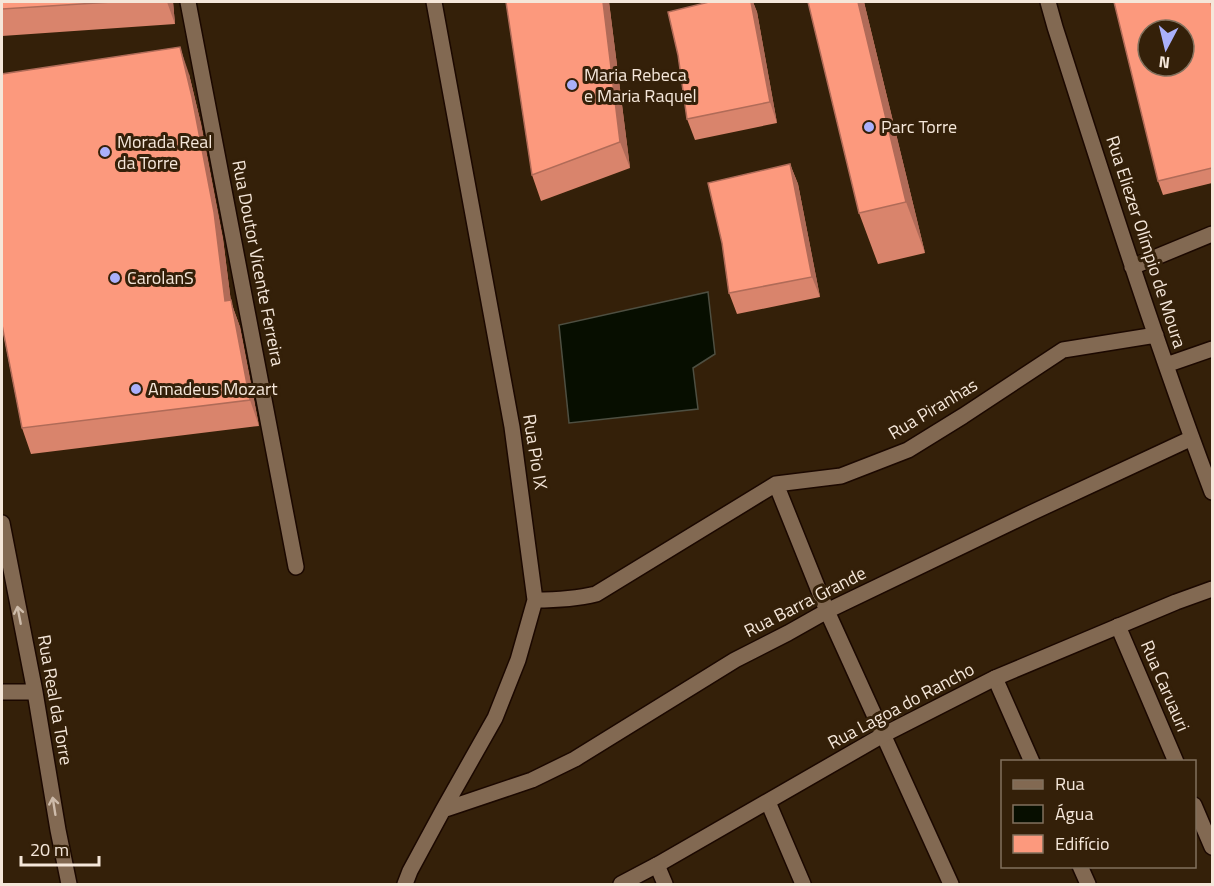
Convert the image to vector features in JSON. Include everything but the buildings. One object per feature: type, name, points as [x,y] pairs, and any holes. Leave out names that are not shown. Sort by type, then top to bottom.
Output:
[{"type":"street","name":"Rua Doutor Vicente Ferreira","points":[[188,2],[296,567]]},
{"type":"street","name":"Rua Pio IX","points":[[405,885],[442,810],[495,718],[518,660],[535,600],[512,427],[434,2]]},
{"type":"street","name":"Rua Eliezer Olímpio de Moura","points":[[1048,2],[1132,267],[1212,492]]},
{"type":"street","points":[[1132,267],[1212,234]]},
{"type":"street","name":"Rua Piranhas","points":[[535,600],[564,600],[596,594],[776,484],[840,476],[908,450],[1063,350],[1156,335]]},
{"type":"street","points":[[1166,365],[1212,349]]},
{"type":"street","name":"Rua Barra Grande","points":[[442,810],[532,780],[575,759],[735,660],[827,611],[1192,438]]},
{"type":"street","points":[[776,484],[827,611],[951,885]]},
{"type":"street","name":"Rua Real da Torre","points":[[2,523],[69,885]]},
{"type":"street","name":"Rua Lagoa do Rancho","points":[[621,885],[883,735],[995,678],[1212,589]]},
{"type":"street","name":"Rua Caruauri","points":[[1118,626],[1175,760]]},
{"type":"street","points":[[995,678],[1031,760]]},
{"type":"street","points":[[2,692],[35,692]]},
{"type":"street","points":[[768,802],[803,885]]},
{"type":"street","points":[[1196,810],[1212,847]]},
{"type":"street","points":[[657,865],[665,885]]},
{"type":"street","points":[[1080,868],[1088,885]]},
{"type":"water","points":[[708,292],[715,354],[693,368],[698,409],[569,423],[559,325]]},
{"type":"place","name":"Maria Rebeca e Maria Raquel","points":[[572,85]]},
{"type":"place","name":"Parc Torre","points":[[869,127]]},
{"type":"place","name":"Morada Real da Torre","points":[[105,152]]},
{"type":"place","name":"CarolanS","points":[[115,278]]},
{"type":"place","name":"Amadeus Mozart","points":[[136,389]]}]
